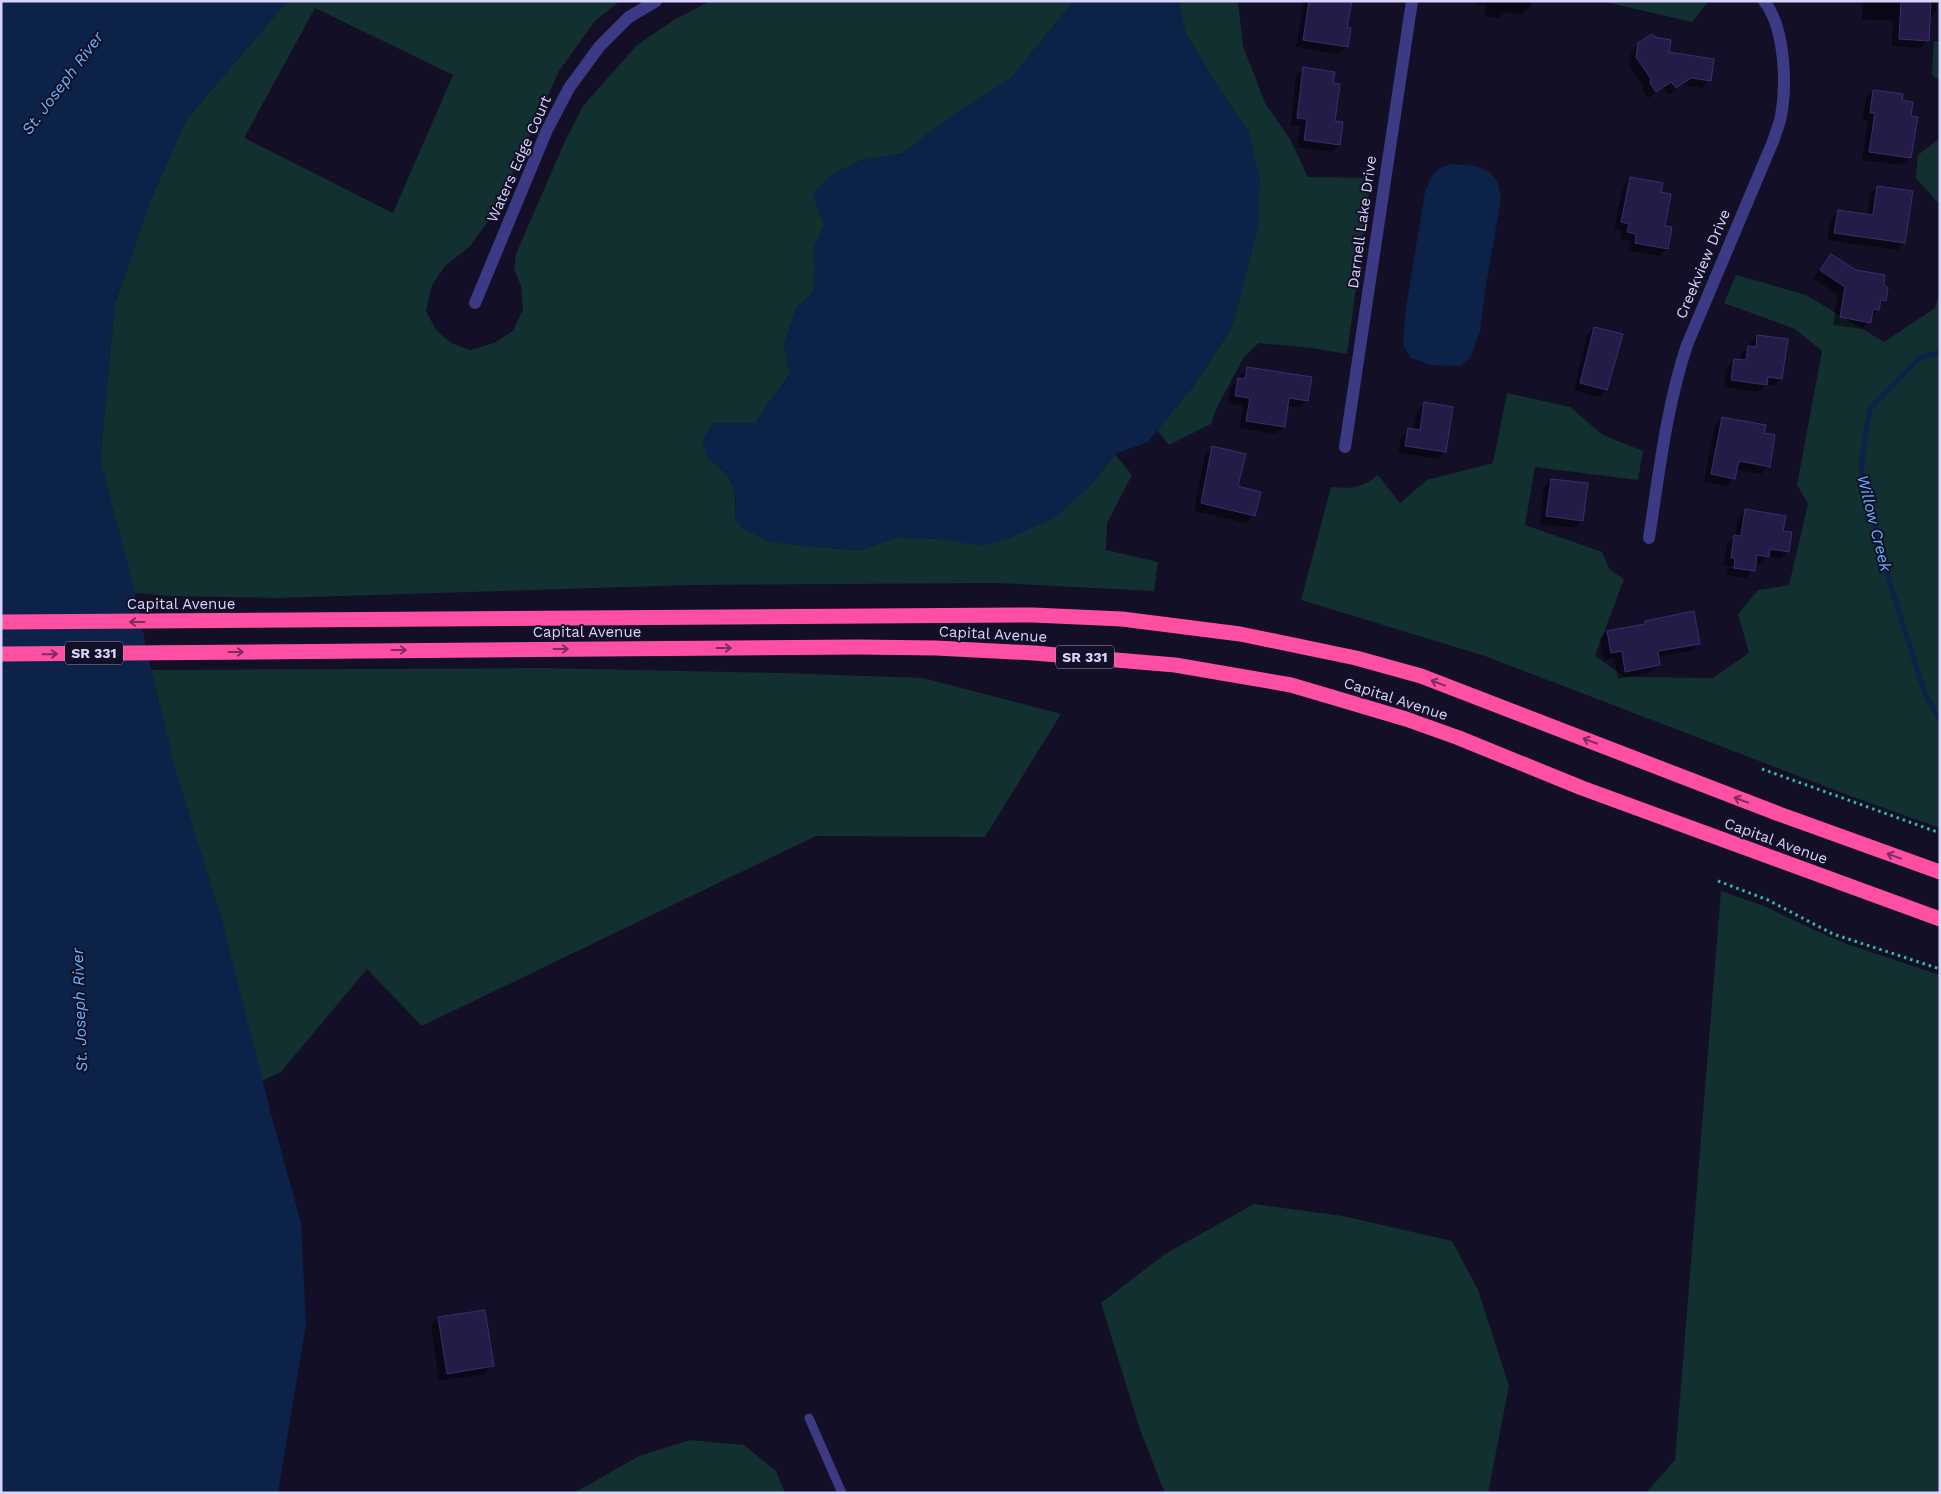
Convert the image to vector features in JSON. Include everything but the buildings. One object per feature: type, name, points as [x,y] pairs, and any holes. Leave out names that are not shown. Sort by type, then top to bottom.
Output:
[{"type":"highway","name":"Capital Avenue","points":[[1,622],[1033,615],[1122,619],[1181,625],[1298,645],[1356,658],[1421,676],[1779,814],[1940,872]]},
{"type":"highway","name":"Capital Avenue","points":[[1,654],[936,648],[1034,653],[1175,665],[1292,685],[1406,719],[1459,738],[1582,788],[1940,919]]},
{"type":"street","name":"Waters Edge Court","points":[[475,303],[547,130],[569,88],[599,47],[628,17],[656,1]]},
{"type":"street","name":"Darnell Lake Drive","points":[[1345,447],[1412,1]]},
{"type":"street","name":"Creekview Drive","points":[[1649,538],[1671,400],[1677,374],[1687,345],[1774,139],[1781,116],[1784,90],[1783,59],[1778,32],[1766,4]]},
{"type":"lane","points":[[809,1418],[842,1493]]},
{"type":"path","points":[[1762,769],[1940,833]]},
{"type":"path","points":[[1718,881],[1768,900],[1833,934],[1940,969]]},
{"type":"green space","points":[[287,1],[620,1],[595,21],[559,71],[495,212],[470,246],[444,267],[432,285],[426,311],[436,330],[451,343],[470,350],[494,343],[513,331],[523,309],[521,286],[514,269],[516,254],[565,141],[583,106],[637,45],[674,20],[710,1],[1074,1],[1012,77],[953,115],[901,154],[864,159],[831,175],[824,225],[814,249],[813,292],[796,309],[784,344],[790,375],[756,423],[713,423],[707,457],[723,470],[732,483],[735,498],[735,519],[814,547],[860,550],[899,537],[939,539],[1092,484],[1115,454],[1132,475],[1107,523],[1106,550],[1158,562],[1154,591],[996,583],[691,585],[277,598],[170,596],[135,593],[100,460],[115,303],[151,199],[186,120]],"holes":[[[315,8],[453,75],[393,213],[244,138]]]},
{"type":"green space","points":[[1179,1],[1238,1],[1243,46],[1265,103],[1290,139],[1308,177],[1371,178],[1347,354],[1312,348],[1259,343],[1244,357],[1217,407],[1211,424],[1169,445],[1157,430],[1191,389],[1232,327],[1258,226],[1214,81],[1185,32]]},
{"type":"green space","points":[[1601,1],[1709,1],[1692,22]]},
{"type":"green space","points":[[1934,41],[1940,41],[1940,81],[1932,75]]},
{"type":"green space","points":[[1940,138],[1940,205],[1916,178],[1918,155]]},
{"type":"green space","points":[[1736,275],[1806,295],[1884,342],[1935,308],[1940,290],[1940,828],[1856,798],[1485,656],[1301,600],[1331,487],[1356,487],[1367,483],[1378,475],[1400,503],[1427,480],[1493,463],[1507,393],[1570,407],[1603,435],[1643,451],[1638,480],[1535,467],[1525,525],[1602,552],[1610,570],[1624,579],[1595,656],[1625,677],[1713,678],[1749,653],[1738,614],[1758,590],[1789,585],[1808,504],[1797,485],[1822,351],[1795,329],[1724,303]]},
{"type":"green space","points":[[543,668],[923,678],[1061,714],[985,837],[816,836],[422,1026],[367,969],[281,1072],[262,1081],[221,917],[177,777],[151,670]]},
{"type":"green space","points":[[1721,891],[1764,906],[1844,943],[1940,975],[1940,1493],[1646,1493],[1675,1460]]},
{"type":"green space","points":[[1254,1204],[1343,1216],[1452,1241],[1478,1290],[1509,1386],[1488,1493],[1165,1493],[1140,1430],[1101,1303],[1165,1254]]},
{"type":"green space","points":[[690,1440],[744,1445],[776,1471],[785,1493],[574,1493],[639,1456]]},
{"type":"water","name":"St. Joseph River","points":[[1,1],[287,1],[186,120],[151,199],[115,303],[100,459],[135,593],[151,670],[177,776],[221,917],[301,1223],[306,1325],[278,1493],[1,1493]]},
{"type":"water","points":[[1074,1],[1179,1],[1185,32],[1214,81],[1248,130],[1260,179],[1258,226],[1232,327],[1191,389],[1148,442],[1115,454],[1092,484],[1055,518],[1010,538],[981,546],[939,539],[899,537],[860,550],[770,542],[743,529],[735,519],[736,500],[732,483],[721,468],[707,457],[702,440],[713,423],[756,423],[770,401],[790,376],[784,344],[796,309],[813,292],[814,249],[824,225],[813,194],[831,175],[864,159],[901,154],[953,115],[1012,77]]},
{"type":"water","points":[[1451,164],[1477,166],[1489,172],[1497,181],[1501,198],[1480,331],[1471,357],[1460,366],[1431,365],[1411,358],[1403,344],[1406,307],[1425,192],[1434,174]]},
{"type":"waterway","name":"Willow Creek","points":[[1940,352],[1919,358],[1870,409],[1861,466],[1883,561],[1925,694],[1940,721]]}]
